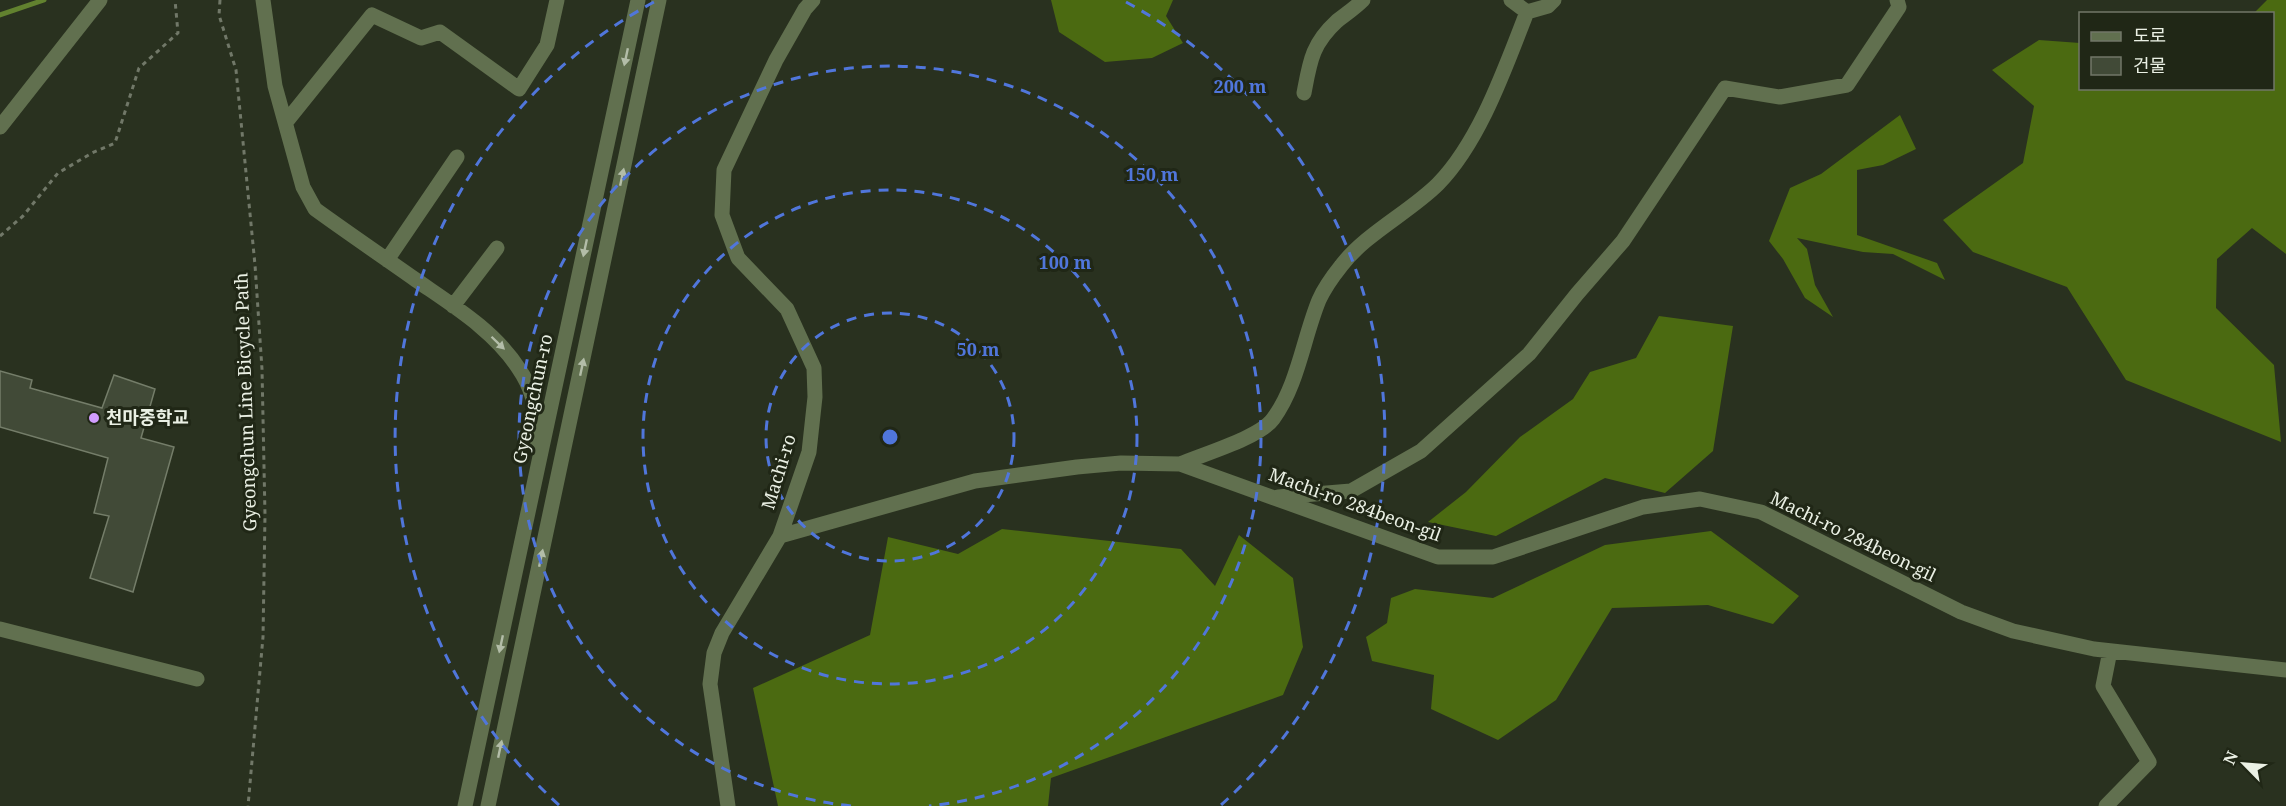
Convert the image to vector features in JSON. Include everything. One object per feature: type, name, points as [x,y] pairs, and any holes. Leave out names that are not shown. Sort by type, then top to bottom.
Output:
[{"type":"street","points":[[0,127],[100,0]]},
{"type":"street","points":[[263,0],[275,86],[303,187],[315,209],[453,306],[501,345],[520,370],[533,399],[537,426],[527,477],[509,603]]},
{"type":"street","points":[[286,123],[372,15],[421,38],[440,32],[519,89],[547,45],[556,0]]},
{"type":"street","name":"Gyeongchun-ro","points":[[465,806],[638,0]]},
{"type":"street","points":[[488,806],[659,0]]},
{"type":"street","name":"Machi-ro","points":[[728,806],[710,684],[714,653],[722,633],[780,536],[809,452],[815,397],[814,368],[787,309],[738,258],[722,215],[724,170],[776,60],[813,0]]},
{"type":"street","points":[[1304,93],[1310,61],[1317,42],[1363,0]]},
{"type":"street","points":[[1511,0],[1527,12]]},
{"type":"street","points":[[1527,12],[1548,6],[1554,0]]},
{"type":"street","points":[[1273,498],[1351,491],[1421,452],[1529,354],[1623,241],[1725,88],[1780,97],[1847,85],[1899,7],[1896,0]]},
{"type":"street","points":[[1179,464],[1254,434],[1272,420],[1290,387],[1320,298],[1342,264],[1382,228],[1437,185],[1466,151],[1527,12]]},
{"type":"street","points":[[387,260],[457,157]]},
{"type":"street","points":[[453,306],[497,248]]},
{"type":"street","name":"Machi-ro 284beon-gil","points":[[780,536],[975,481],[1121,463],[1179,464],[1438,557],[1493,557],[1644,507],[1700,499],[1761,512],[1972,616],[2013,631],[2110,651],[2286,670]]},
{"type":"street","points":[[0,629],[197,679]]},
{"type":"street","points":[[2106,806],[2149,762],[2103,686],[2110,651]]},
{"type":"path","points":[[0,236],[23,216],[58,173],[92,153],[115,143],[139,68],[177,33],[175,0]]},
{"type":"path","name":"Gyeongchun Line Bicycle Path","points":[[220,0],[219,15],[236,70],[255,266],[262,369],[265,515],[263,637],[249,806]]},
{"type":"green space","points":[[1051,0],[1173,0],[1166,16],[1183,43],[1152,58],[1105,62],[1059,32]]},
{"type":"green space","points":[[2267,0],[2286,0],[2286,254],[2252,228],[2217,259],[2216,308],[2274,365],[2281,442],[2126,380],[2067,287],[1973,252],[1943,220],[2023,163],[2034,106],[1992,70],[2039,40],[2079,43],[2079,90],[2274,90],[2274,12],[2255,12]]},
{"type":"green space","points":[[1900,115],[1916,149],[1883,165],[1857,170],[1857,235],[1937,263],[1945,280],[1893,254],[1863,252],[1797,238],[1807,249],[1815,285],[1833,317],[1805,298],[1783,259],[1769,241],[1790,188],[1821,174]]},
{"type":"green space","points":[[1659,316],[1733,326],[1713,451],[1665,493],[1605,478],[1496,536],[1428,522],[1466,492],[1520,437],[1573,399],[1590,372],[1636,358]]},
{"type":"green space","points":[[1002,529],[1181,549],[1215,586],[1239,535],[1293,578],[1303,647],[1283,695],[1051,778],[1048,806],[778,806],[753,688],[870,635],[888,537],[958,554]]},
{"type":"green space","points":[[1711,531],[1799,596],[1773,624],[1708,605],[1612,608],[1556,700],[1498,740],[1431,709],[1434,675],[1372,661],[1366,637],[1387,623],[1391,598],[1415,589],[1493,598],[1605,545]]},
{"type":"building","points":[[0,371],[32,380],[30,388],[102,408],[114,375],[155,389],[141,438],[174,447],[133,592],[90,578],[109,516],[94,513],[108,458],[0,427]]},
{"type":"waterway","points":[[0,15],[44,0]]},
{"type":"place","name":"천마중학교","points":[[94,418]]}]
